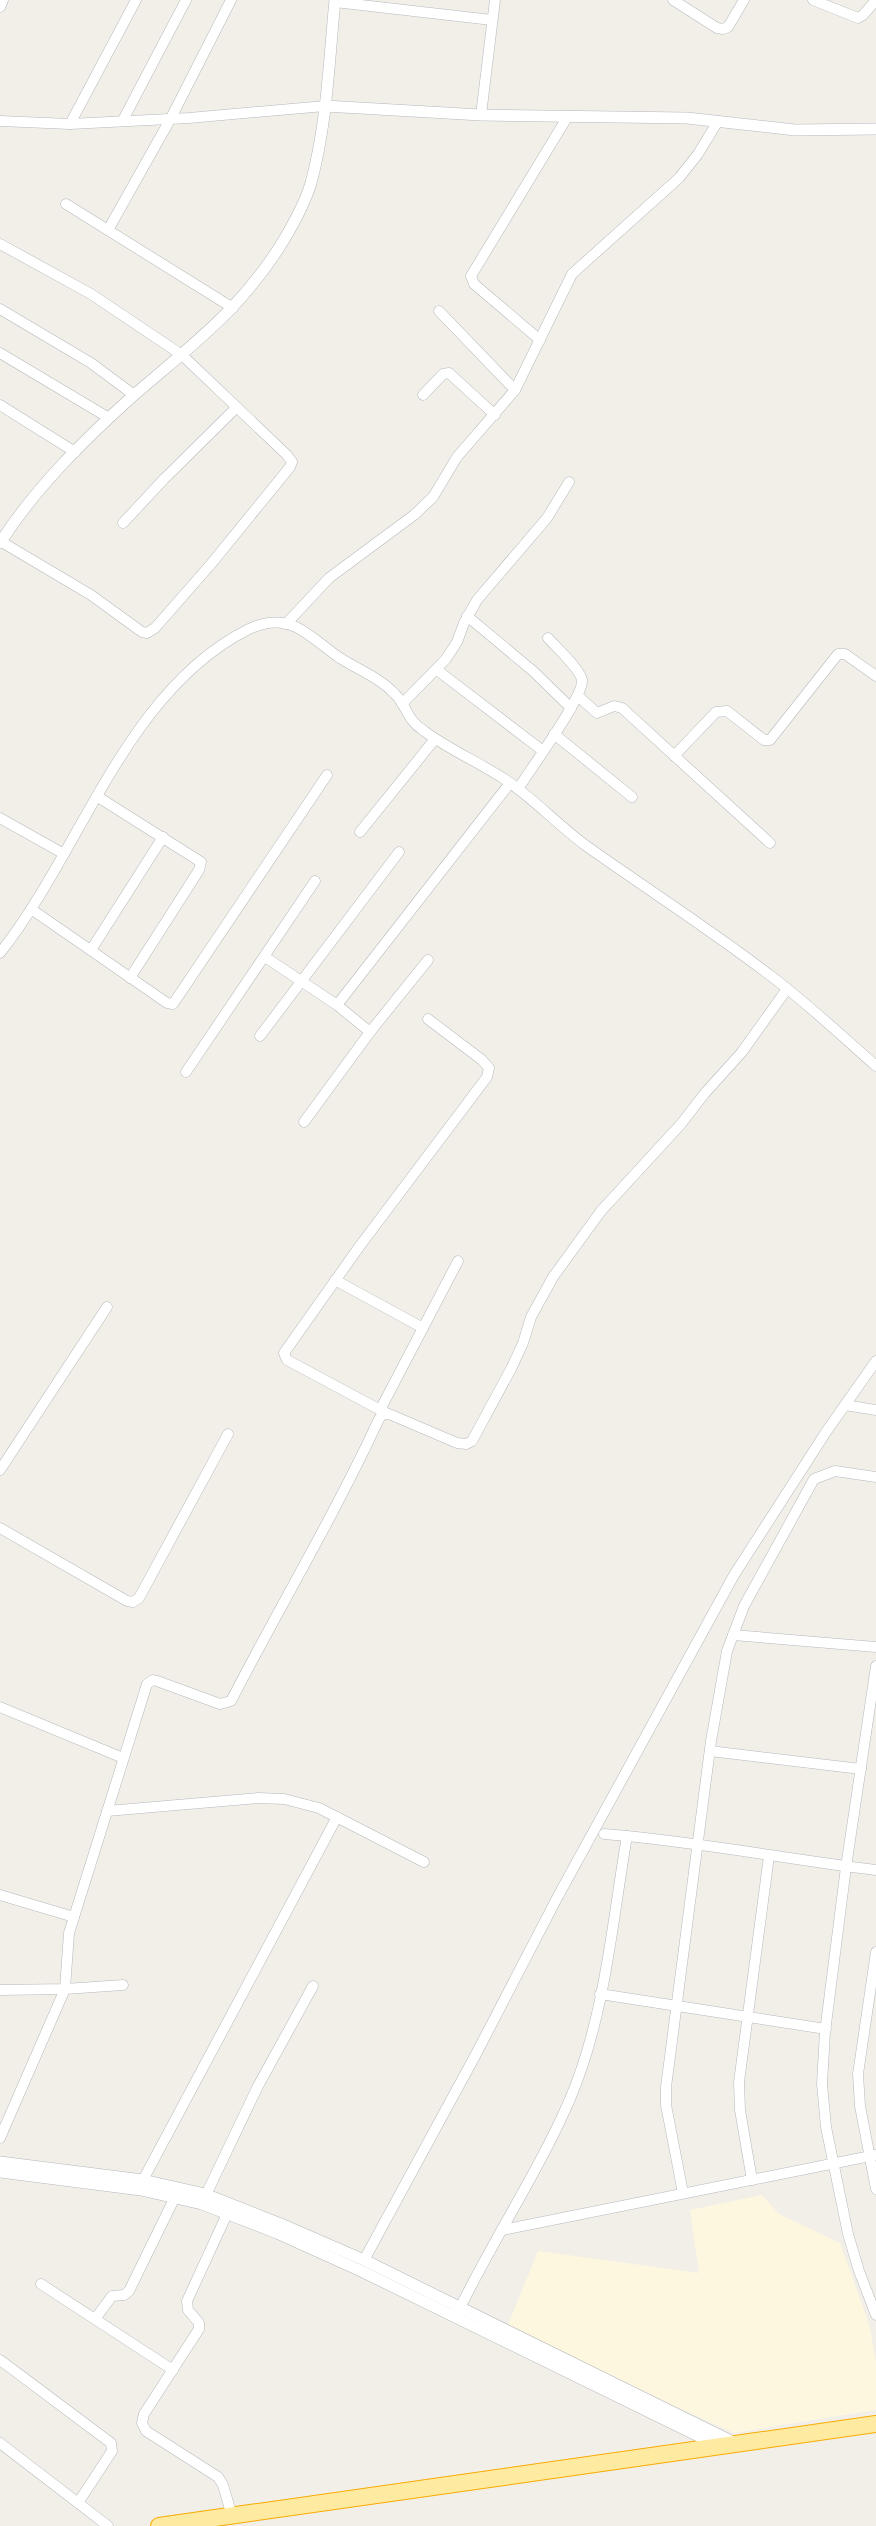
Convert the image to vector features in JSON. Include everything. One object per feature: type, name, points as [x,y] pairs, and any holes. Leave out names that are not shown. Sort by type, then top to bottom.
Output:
[{"type":"highway","points":[[159,2526],[876,2424]]},
{"type":"street","points":[[0,7],[3,0]]},
{"type":"street","points":[[70,124],[136,0]]},
{"type":"street","points":[[122,120],[186,0]]},
{"type":"street","points":[[108,230],[171,118],[231,0]]},
{"type":"street","points":[[482,114],[495,0]]},
{"type":"street","points":[[673,0],[717,28],[723,29],[728,27],[744,0]]},
{"type":"street","points":[[813,0],[858,18],[876,0]]},
{"type":"street","points":[[0,244],[91,294],[182,355],[287,455],[291,465],[211,564],[150,632],[142,632],[98,600],[0,542],[45,484],[74,452],[134,395],[182,355],[251,289],[296,218],[310,184],[324,106],[335,1],[492,20]]},
{"type":"street","points":[[0,120],[70,124],[324,106],[482,114],[658,117],[718,121],[767,129],[876,129]]},
{"type":"street","points":[[540,340],[474,284],[471,276],[568,116]]},
{"type":"street","points":[[286,624],[329,578],[424,507],[440,486],[457,457],[515,390],[572,274],[678,178],[698,154],[718,121]]},
{"type":"street","points":[[66,204],[233,308]]},
{"type":"street","points":[[0,309],[91,363],[134,395]]},
{"type":"street","points":[[439,311],[515,390]]},
{"type":"street","points":[[0,353],[110,418]]},
{"type":"street","points":[[422,395],[443,374],[449,372],[495,415]]},
{"type":"street","points":[[0,405],[74,452]]},
{"type":"street","points":[[123,523],[164,479],[237,407]]},
{"type":"street","points":[[402,704],[437,670],[454,647],[467,616],[504,566],[547,518],[569,482]]},
{"type":"street","points":[[467,616],[534,671],[571,708]]},
{"type":"street","points":[[0,953],[31,909],[134,735],[195,667],[225,643],[251,628],[269,623],[286,624],[297,628],[393,691],[410,719],[435,739],[514,786],[583,843],[788,989],[876,1066]]},
{"type":"street","points":[[338,1006],[543,751],[578,696],[582,684],[580,675],[548,638]]},
{"type":"street","points":[[674,756],[716,712],[721,710],[727,711],[764,740],[770,740],[838,654],[845,654],[876,676]]},
{"type":"street","points":[[437,670],[543,751]]},
{"type":"street","points":[[578,696],[597,713],[602,713],[614,706],[622,708],[770,843]]},
{"type":"street","points":[[554,734],[632,797]]},
{"type":"street","points":[[360,832],[435,739]]},
{"type":"street","points":[[31,909],[167,1003],[174,1002],[327,775]]},
{"type":"street","points":[[98,797],[200,860],[201,866],[130,978]]},
{"type":"street","points":[[0,818],[64,854]]},
{"type":"street","points":[[91,950],[163,837]]},
{"type":"street","points":[[260,1036],[398,852]]},
{"type":"street","points":[[186,1072],[315,882]]},
{"type":"street","points":[[265,957],[338,1006],[370,1032]]},
{"type":"street","points":[[304,1122],[370,1032],[428,960]]},
{"type":"street","points":[[428,1019],[482,1060],[489,1068],[489,1073],[285,1349],[285,1357],[287,1360],[383,1412],[457,1443],[466,1444],[472,1441],[515,1360],[523,1343],[531,1317],[553,1276],[601,1212],[681,1124],[705,1093],[742,1052],[788,989]]},
{"type":"street","points":[[0,2138],[65,1989],[66,1944],[145,1688],[150,1682],[157,1681],[220,1704],[226,1704],[231,1701],[271,1623],[330,1520],[423,1328],[458,1261]]},
{"type":"street","points":[[335,1280],[423,1328]]},
{"type":"street","points":[[0,1470],[107,1308]]},
{"type":"street","points":[[364,2260],[701,1634],[739,1567],[845,1405],[876,1362]]},
{"type":"street","points":[[845,1405],[876,1410]]},
{"type":"street","points":[[0,1528],[126,1601],[134,1602],[139,1598],[228,1434]]},
{"type":"street","points":[[683,2194],[666,2105],[666,2087],[710,1751],[720,1684],[733,1635],[744,1606],[814,1479],[834,1471],[876,1477]]},
{"type":"street","points":[[733,1635],[876,1647]]},
{"type":"street","points":[[876,1666],[846,1867],[826,2029],[822,2107],[848,2234],[859,2271],[876,2315]]},
{"type":"street","points":[[0,1707],[123,1758]]},
{"type":"street","points":[[710,1751],[861,1768]]},
{"type":"street","points":[[107,1811],[272,1798],[308,1804],[424,1862]]},
{"type":"street","points":[[143,2180],[337,1817]]},
{"type":"street","points":[[604,1834],[698,1844],[769,1856],[876,1870]]},
{"type":"street","points":[[458,2312],[570,2098],[589,2043],[600,1994],[627,1836]]},
{"type":"street","points":[[752,2180],[739,2102],[739,2082],[769,1856]]},
{"type":"street","points":[[0,1895],[74,1917]]},
{"type":"street","points":[[876,1952],[858,2074],[860,2106],[873,2156],[876,2189]]},
{"type":"street","points":[[0,1990],[65,1989],[123,1985]]},
{"type":"street","points":[[203,2199],[258,2086],[314,1986]]},
{"type":"street","points":[[600,1994],[748,2015],[826,2029]]},
{"type":"street","points":[[502,2230],[873,2156]]},
{"type":"street","points":[[0,2162],[143,2180],[281,2224],[364,2260],[458,2312],[719,2446]]},
{"type":"street","points":[[0,2172],[142,2190],[175,2197],[203,2199],[226,2214],[458,2312],[737,2444]]},
{"type":"street","points":[[95,2319],[112,2296],[124,2295],[129,2291],[175,2197]]},
{"type":"street","points":[[226,2214],[187,2301],[188,2310],[199,2323],[199,2330],[144,2414],[142,2426],[218,2478],[223,2485],[232,2516]]},
{"type":"street","points":[[41,2284],[173,2370]]},
{"type":"street","points":[[0,2360],[111,2443],[112,2451],[78,2503]]},
{"type":"street","points":[[0,2443],[108,2526]]},
{"type":"shaded area","points":[[762,2195],[779,2214],[840,2243],[869,2324],[876,2362],[876,2410],[734,2433],[506,2330],[538,2251],[699,2273],[690,2210]]}]
